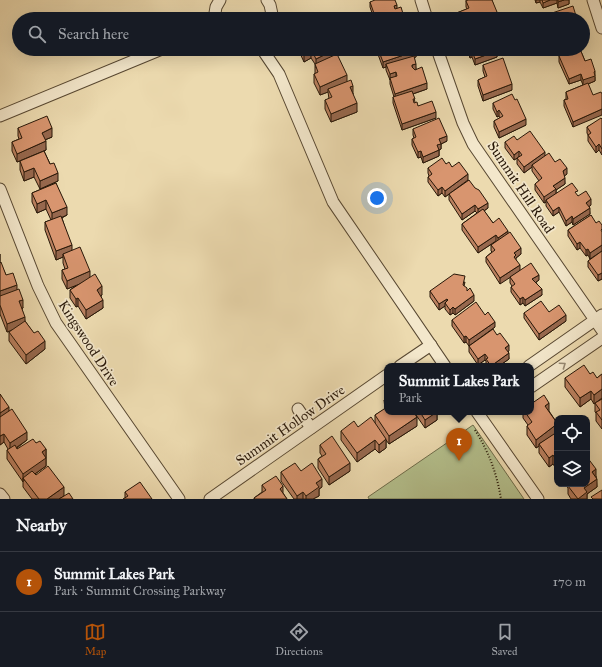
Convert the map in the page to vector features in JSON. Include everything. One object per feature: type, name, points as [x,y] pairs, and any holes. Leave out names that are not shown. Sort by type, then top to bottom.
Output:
[{"type":"street","points":[[215,12],[220,0]]},
{"type":"street","points":[[267,0],[270,4],[272,12]]},
{"type":"street","points":[[421,0],[425,12]]},
{"type":"street","points":[[593,0],[602,28]]},
{"type":"street","points":[[0,116],[145,56]]},
{"type":"street","points":[[267,56],[279,74],[333,202],[444,363]]},
{"type":"street","name":"Summit Hill Road","points":[[440,56],[463,123],[474,144],[598,317],[602,330]]},
{"type":"street","name":"Kingswood Drive","points":[[0,189],[4,211],[56,323],[179,499]]},
{"type":"street","points":[[533,363],[598,317]]},
{"type":"street","points":[[534,385],[602,338]]},
{"type":"street","points":[[404,363],[431,345]]},
{"type":"street","name":"Summit Hollow Drive","points":[[210,499],[384,377]]},
{"type":"street","points":[[298,409],[311,428]]},
{"type":"street","points":[[480,415],[538,499]]},
{"type":"street","points":[[0,494],[4,499]]},
{"type":"path","points":[[475,430],[494,466],[501,499]]},
{"type":"green space","points":[[473,425],[524,499],[369,499],[368,497]]},
{"type":"building","points":[[375,0],[395,0],[397,5],[394,6],[395,9],[401,7],[402,12],[374,12],[370,2]]},
{"type":"building","points":[[492,0],[497,12],[459,12],[469,8],[466,1]]},
{"type":"building","points":[[542,0],[550,0],[543,3]]},
{"type":"building","points":[[573,6],[575,12],[555,12]]},
{"type":"building","points":[[314,56],[322,56],[316,59]]},
{"type":"building","points":[[333,56],[338,56],[347,75],[320,87],[314,74],[318,72],[315,64]]},
{"type":"building","points":[[381,56],[401,56],[383,62]]},
{"type":"building","points":[[414,56],[416,64],[412,65],[412,67],[415,70],[422,67],[427,83],[395,94],[390,78],[397,76],[396,72],[390,74],[386,64]]},
{"type":"building","points":[[474,56],[483,56],[475,59]]},
{"type":"building","points":[[559,56],[583,56],[585,61],[591,59],[595,76],[583,80],[581,74],[569,79]]},
{"type":"building","points":[[503,58],[512,84],[483,95],[478,80],[487,76],[483,65]]},
{"type":"building","points":[[351,80],[353,86],[350,87],[357,103],[331,114],[325,100],[332,97],[328,89]]},
{"type":"building","points":[[588,83],[593,95],[601,92],[602,109],[573,122],[564,100],[568,99],[566,92]]},
{"type":"building","points":[[412,91],[415,99],[413,99],[414,103],[417,102],[418,106],[432,101],[436,112],[402,124],[393,97]]},
{"type":"building","points":[[512,94],[515,100],[517,99],[526,119],[499,132],[494,121],[503,116],[499,110],[497,112],[493,103]]},
{"type":"building","points":[[47,116],[52,128],[42,133],[46,141],[17,154],[12,142],[22,138],[18,128]]},
{"type":"building","points":[[439,118],[447,136],[439,139],[441,144],[437,145],[439,150],[423,157],[421,151],[418,152],[412,139],[416,137],[413,129]]},
{"type":"building","points":[[601,118],[602,149],[599,144],[596,147],[588,135],[591,133],[587,127]]},
{"type":"building","points":[[530,131],[545,152],[524,167],[517,158],[522,155],[519,151],[514,155],[505,142],[514,136],[517,140]]},
{"type":"building","points":[[44,151],[50,164],[54,163],[58,173],[40,181],[34,168],[24,172],[20,161]]},
{"type":"building","points":[[549,153],[555,162],[560,159],[567,168],[563,171],[565,178],[553,186],[556,189],[544,197],[535,184],[542,178],[532,165]]},
{"type":"building","points":[[442,158],[446,164],[449,162],[452,167],[459,162],[468,174],[445,191],[442,187],[438,190],[428,177],[432,174],[428,168]]},
{"type":"building","points":[[469,180],[475,188],[479,190],[488,203],[478,209],[475,205],[462,214],[449,194]]},
{"type":"building","points":[[56,183],[67,207],[52,213],[46,200],[37,204],[32,193]]},
{"type":"building","points":[[572,183],[578,191],[575,192],[578,196],[586,191],[591,199],[586,203],[590,208],[573,219],[572,216],[566,221],[559,207],[553,211],[546,200]]},
{"type":"building","points":[[483,209],[493,223],[499,218],[508,231],[498,238],[496,235],[478,247],[462,224]]},
{"type":"building","points":[[591,215],[596,223],[599,221],[602,225],[602,245],[590,253],[588,249],[586,250],[580,242],[577,244],[568,230]]},
{"type":"building","points":[[61,216],[72,245],[56,251],[45,222]]},
{"type":"building","points":[[510,232],[521,248],[514,253],[516,255],[514,257],[520,265],[500,278],[486,257],[495,250],[491,245]]},
{"type":"building","points":[[80,247],[90,271],[67,281],[62,270],[68,268],[63,254]]},
{"type":"building","points":[[602,251],[602,273],[598,275],[588,261]]},
{"type":"building","points":[[1,262],[6,275],[13,273],[17,285],[0,291],[0,263]]},
{"type":"building","points":[[531,263],[539,275],[532,279],[542,289],[525,300],[523,297],[520,299],[511,287],[515,284],[510,277]]},
{"type":"building","points":[[95,274],[102,286],[97,290],[103,300],[86,310],[78,298],[76,299],[70,290]]},
{"type":"building","points":[[454,274],[465,276],[463,285],[467,288],[467,291],[470,288],[474,295],[455,309],[453,307],[450,310],[445,303],[448,300],[447,299],[439,304],[430,291]]},
{"type":"building","points":[[19,289],[23,300],[19,301],[25,317],[7,324],[0,305],[0,296]]},
{"type":"building","points":[[541,301],[549,312],[559,305],[566,315],[539,334],[524,313]]},
{"type":"building","points":[[476,302],[485,315],[488,312],[495,322],[469,340],[466,336],[464,337],[452,320]]},
{"type":"building","points":[[25,321],[34,333],[38,331],[45,341],[26,355],[9,332]]},
{"type":"building","points":[[493,329],[497,335],[500,333],[509,345],[505,348],[509,353],[495,363],[489,363],[485,354],[478,359],[469,346]]},
{"type":"building","points":[[584,365],[590,374],[593,372],[597,378],[602,374],[602,389],[594,395],[591,391],[580,398],[565,378]]},
{"type":"building","points":[[0,394],[9,407],[0,413]]},
{"type":"building","points":[[544,395],[549,403],[545,406],[554,419],[554,426],[536,440],[527,426],[532,422],[527,415],[534,415],[534,402]]},
{"type":"building","points":[[602,399],[602,420],[596,412],[600,410],[595,403]]},
{"type":"building","points":[[12,409],[27,432],[10,443],[4,434],[0,436],[0,417]]},
{"type":"building","points":[[384,409],[384,415],[415,415],[417,417],[389,436],[375,415]]},
{"type":"building","points":[[422,415],[432,415],[425,420]]},
{"type":"building","points":[[371,417],[386,439],[379,445],[375,440],[357,453],[341,431],[354,421],[358,427]]},
{"type":"building","points":[[554,434],[554,456],[553,455],[549,458],[539,444]]},
{"type":"building","points":[[332,436],[350,463],[329,477],[318,459],[326,454],[320,445]]},
{"type":"building","points":[[33,439],[36,443],[40,441],[46,449],[42,452],[46,458],[23,474],[7,450],[15,445],[17,449]]},
{"type":"building","points":[[590,461],[596,469],[592,472],[597,479],[590,484]]},
{"type":"building","points":[[295,463],[301,471],[312,463],[322,479],[316,483],[319,487],[306,496],[303,492],[297,496],[281,472]]},
{"type":"building","points":[[48,466],[64,487],[47,499],[39,499],[23,478],[32,471],[36,475]]},
{"type":"building","points":[[276,476],[283,486],[280,489],[287,499],[255,499],[254,498],[266,490],[262,485]]},
{"type":"building","points":[[140,482],[152,499],[123,499],[128,496],[125,492]]},
{"type":"building","points":[[569,487],[585,487],[584,488],[587,492],[578,499]]},
{"type":"building","points":[[602,490],[602,499],[593,499],[591,497]]},
{"type":"building","points":[[69,493],[73,499],[59,499]]},
{"type":"place","name":"Summit Lakes Park","points":[[459,461]]}]
